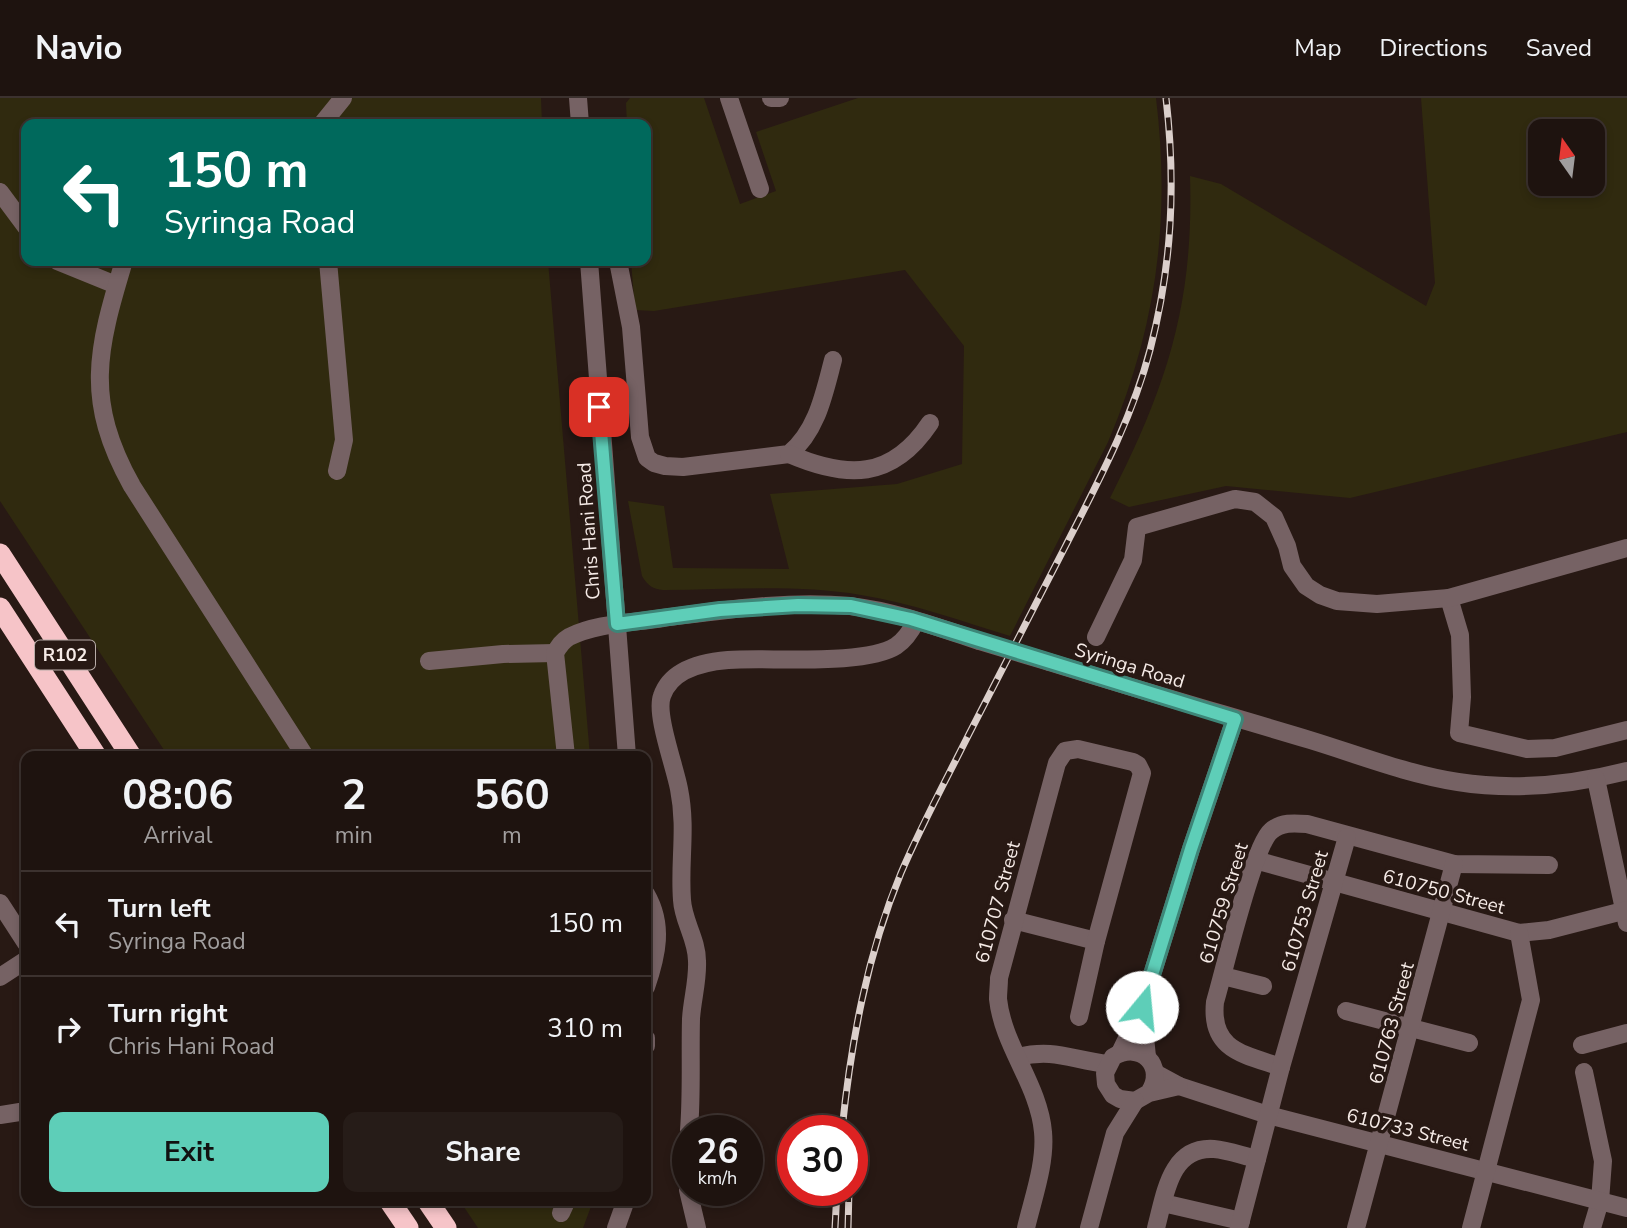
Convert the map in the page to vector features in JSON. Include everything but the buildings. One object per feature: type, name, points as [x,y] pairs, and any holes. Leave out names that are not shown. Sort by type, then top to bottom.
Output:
[{"type":"highway","name":"R102","points":[[0,554],[128,751]]},
{"type":"highway","name":"R102","points":[[0,608],[93,751]]},
{"type":"highway","points":[[393,1206],[408,1228]]},
{"type":"highway","points":[[431,1206],[446,1228]]},
{"type":"street","points":[[326,119],[343,98]]},
{"type":"street","points":[[578,98],[580,119]]},
{"type":"street","points":[[729,98],[760,189]]},
{"type":"street","points":[[771,98],[780,98]]},
{"type":"street","points":[[0,192],[21,220]]},
{"type":"street","points":[[69,266],[116,285]]},
{"type":"street","points":[[122,266],[105,325],[99,370],[100,401],[117,459],[302,751]]},
{"type":"street","points":[[328,266],[344,440],[337,471]]},
{"type":"street","points":[[619,266],[631,327],[640,437],[647,458],[654,463],[683,467],[789,454],[838,470],[875,467],[903,456],[920,439],[930,423]]},
{"type":"street","name":"Chris Hani Road","points":[[590,270],[627,751]]},
{"type":"street","points":[[789,454],[800,445],[810,430],[833,360]]},
{"type":"street","points":[[1096,637],[1133,560],[1137,527],[1235,499],[1255,502],[1274,517],[1287,545],[1292,566],[1306,586],[1337,601],[1377,604],[1449,598],[1627,548]]},
{"type":"street","points":[[1449,598],[1460,635],[1462,697],[1459,733],[1527,749],[1555,748],[1627,730]]},
{"type":"street","name":"Syringa Road","points":[[555,653],[566,639],[617,624],[720,610],[798,605],[851,606],[916,621],[1414,773],[1458,782],[1534,786],[1596,779],[1627,771]]},
{"type":"street","points":[[690,1115],[691,1024],[698,962],[692,933],[682,907],[685,832],[680,789],[661,720],[661,696],[671,682],[693,666],[728,660],[795,660],[870,654],[896,646],[916,621]]},
{"type":"street","points":[[429,661],[503,654],[555,653],[565,751]]},
{"type":"street","points":[[1115,1133],[1109,1090],[1114,1058],[1142,1007],[1235,719]]},
{"type":"street","name":"610707 Street","points":[[1026,1228],[1044,1134],[1040,1112],[1004,1022],[998,1000],[999,978],[1057,763],[1065,751],[1078,749],[1133,762],[1138,765],[1142,774],[1096,942]]},
{"type":"street","points":[[1596,779],[1626,915]]},
{"type":"street","name":"610759 Street","points":[[1281,1067],[1238,1052],[1223,1041],[1214,1018],[1255,860],[1266,836],[1272,830],[1291,823],[1307,824],[1454,864],[1549,864]]},
{"type":"street","name":"610753 Street","points":[[1240,1224],[1281,1067],[1348,836]]},
{"type":"street","name":"610750 Street","points":[[1255,860],[1519,933],[1626,915]]},
{"type":"street","name":"610763 Street","points":[[1356,1228],[1454,864]]},
{"type":"street","points":[[0,903],[21,935]]},
{"type":"street","points":[[651,904],[657,931],[656,956],[651,972]]},
{"type":"street","points":[[1013,920],[1096,942],[1079,1017]]},
{"type":"street","points":[[1471,1228],[1531,1000],[1519,933]]},
{"type":"street","points":[[0,977],[21,963]]},
{"type":"street","points":[[1223,976],[1263,986]]},
{"type":"street","points":[[1089,1228],[1115,1133],[1155,1080],[1155,1073],[1147,1057],[1142,1007]]},
{"type":"street","points":[[1346,1011],[1469,1043]]},
{"type":"street","points":[[1582,1045],[1627,1033]]},
{"type":"street","points":[[1018,1057],[1051,1052],[1082,1061],[1114,1058],[1138,1052],[1147,1057]]},
{"type":"street","points":[[1082,1061],[1109,1090],[1127,1101],[1179,1086]]},
{"type":"street","points":[[1584,1072],[1602,1148],[1600,1201],[1592,1228]]},
{"type":"street","name":"610733 Street","points":[[1155,1073],[1179,1086],[1268,1115],[1627,1208]]},
{"type":"street","points":[[0,1115],[21,1112]]},
{"type":"street","points":[[1156,1228],[1172,1171],[1185,1155],[1206,1149],[1218,1149],[1257,1159]]},
{"type":"street","points":[[1163,1203],[1240,1224]]},
{"type":"street","points":[[616,1228],[624,1206]]},
{"type":"street","points":[[692,1206],[697,1228]]},
{"type":"shaded area","points":[[0,98],[541,98],[542,119],[21,119],[21,266],[548,266],[590,751],[165,751],[0,501]]},
{"type":"shaded area","points":[[630,98],[704,98],[740,204],[776,191],[756,132],[858,98],[1156,98],[1162,188],[1160,231],[1156,274],[1138,358],[1108,442],[1010,636],[918,608],[861,595],[787,589],[663,590],[656,589],[644,579],[628,501],[664,506],[673,568],[789,569],[770,494],[897,484],[962,464],[964,346],[905,270],[654,311],[635,310],[631,266],[651,266],[651,119],[627,119],[626,103]]},
{"type":"shaded area","points":[[1421,98],[1627,98],[1627,432],[1350,498],[1226,486],[1129,507],[1110,498],[1147,418],[1173,343],[1187,265],[1190,176],[1221,184],[1426,306],[1435,283]]},
{"type":"shaded area","points":[[463,1206],[591,1206],[583,1228],[478,1228]]},
{"type":"railway","points":[[844,1115],[862,999],[879,935],[901,873],[1101,475],[1124,426],[1142,376],[1163,287],[1170,225],[1171,162],[1166,98]]},
{"type":"railway","points":[[835,1228],[836,1206]]},
{"type":"railway","points":[[848,1228],[849,1206]]},
{"type":"route","points":[[599,407],[617,624],[720,610],[798,605],[851,606],[911,619],[1235,719],[1142,1007]]}]
